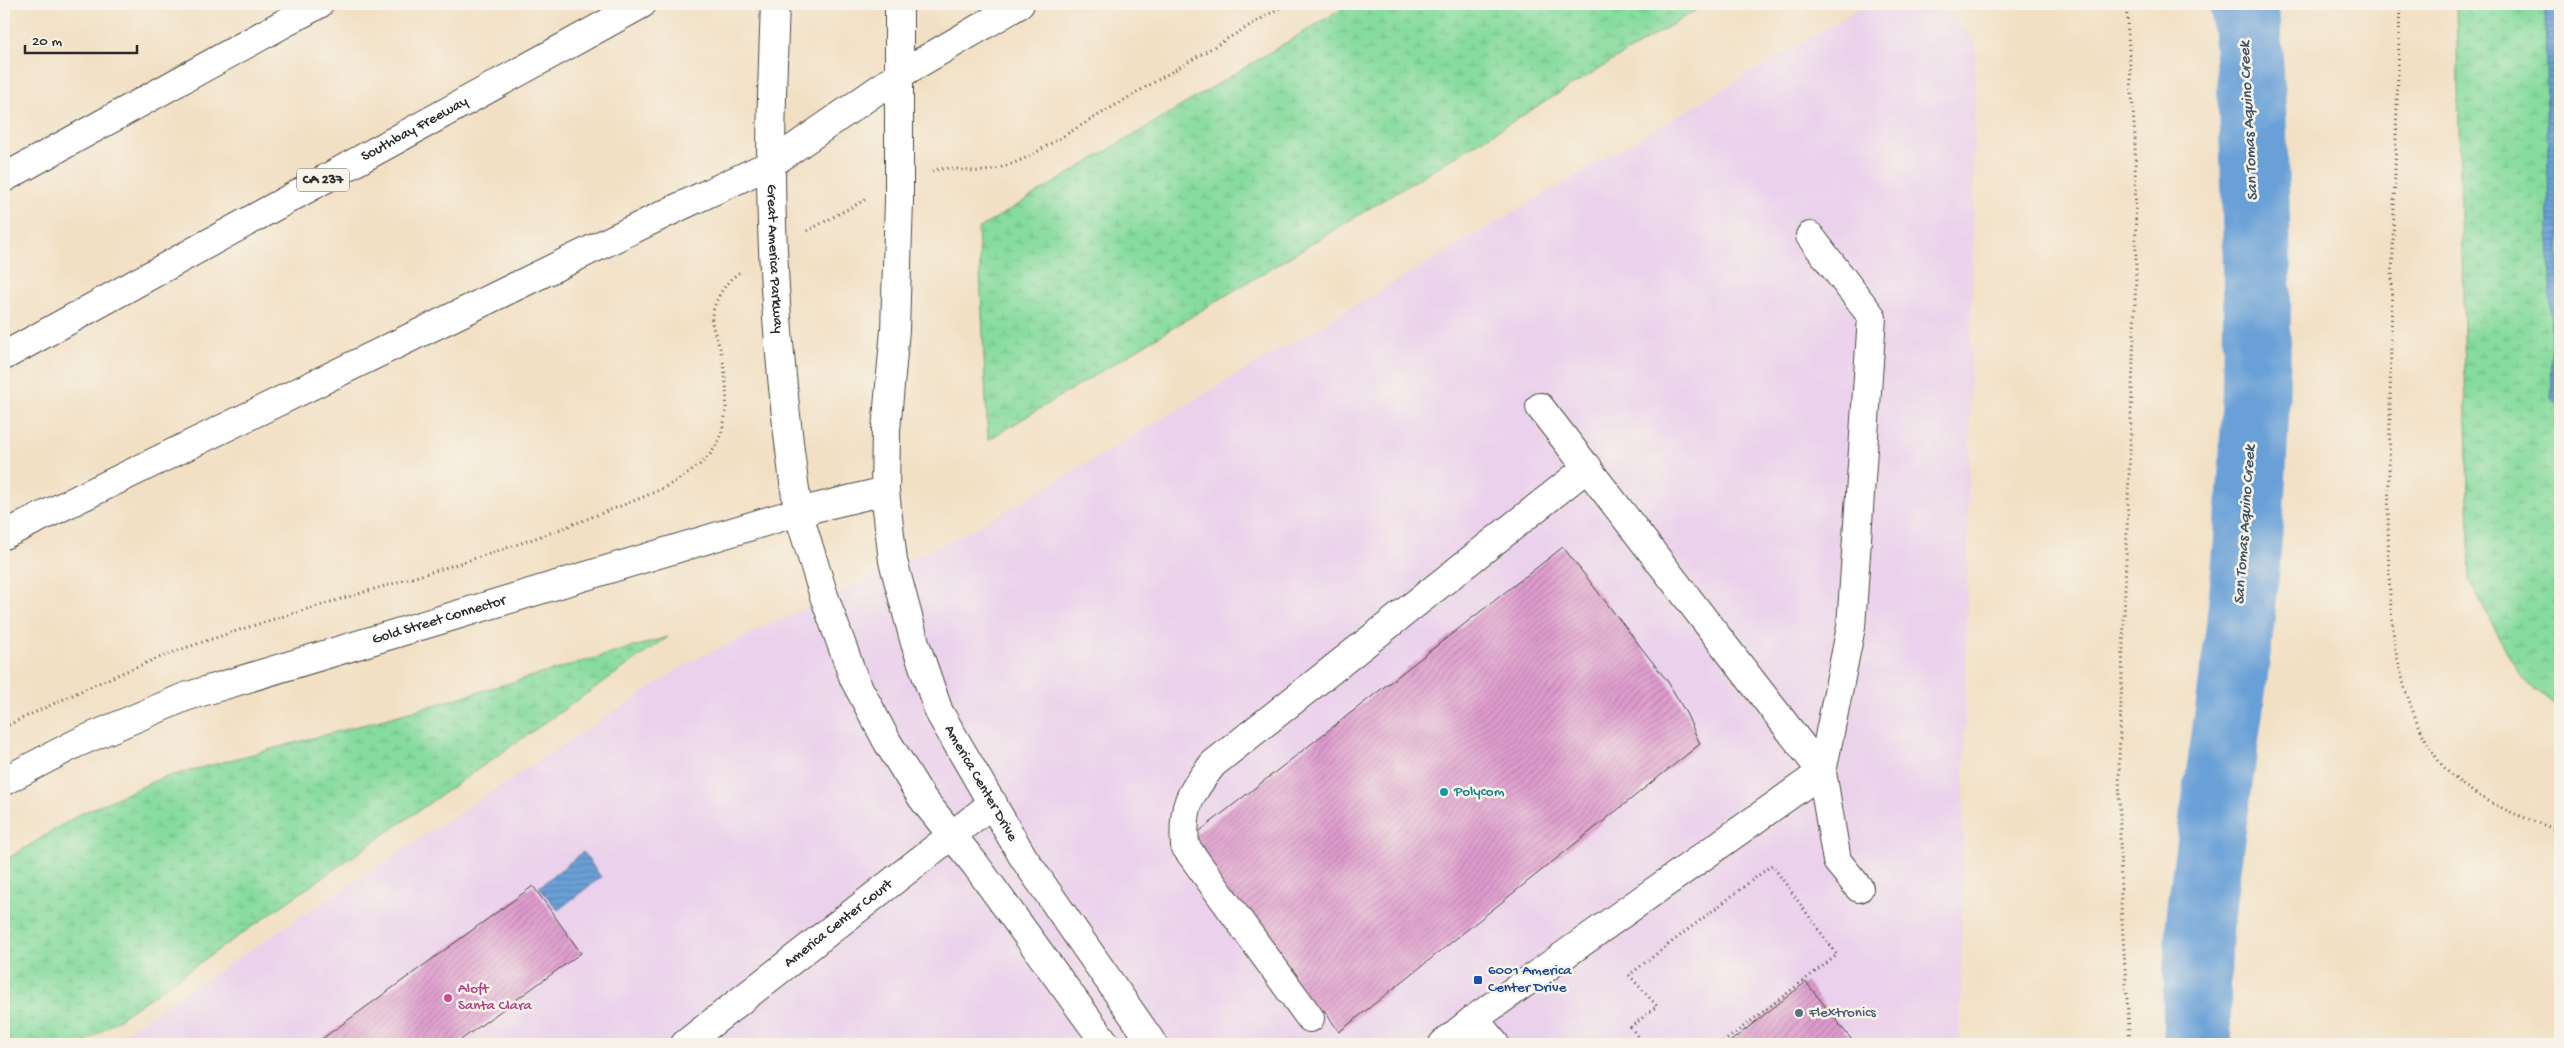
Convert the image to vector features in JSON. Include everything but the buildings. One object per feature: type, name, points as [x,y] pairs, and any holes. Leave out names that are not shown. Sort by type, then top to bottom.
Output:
[{"type":"main road","points":[[4,178],[319,4]]},
{"type":"main road","name":"Southbay Freeway","points":[[4,356],[642,4]]},
{"type":"main road","name":"Great America Parkway","points":[[775,4],[771,164],[781,359],[798,512]]},
{"type":"main road","points":[[884,491],[886,430],[895,330],[899,181],[899,4]]},
{"type":"main road","points":[[4,535],[771,164],[899,75],[1020,4]]},
{"type":"main road","points":[[1810,236],[1872,317],[1851,627],[1822,772],[1837,861],[1859,888]]},
{"type":"main road","points":[[1540,407],[1822,772]]},
{"type":"main road","points":[[1310,1018],[1184,846],[1183,822],[1190,794],[1213,764],[1588,467]]},
{"type":"main road","name":"Gold Street Connector","points":[[4,781],[77,743],[185,697],[798,512],[884,491]]},
{"type":"main road","name":"America Center Drive","points":[[884,491],[893,561],[915,643],[936,704],[956,743],[1023,856],[1153,1044]]},
{"type":"main road","points":[[798,512],[824,596],[854,679],[888,743],[922,798],[950,836],[975,864],[1106,1044]]},
{"type":"main road","points":[[1443,1044],[1474,1019],[1822,772]]},
{"type":"main road","name":"America Center Court","points":[[685,1044],[993,803]]},
{"type":"main road","points":[[1474,1019],[1495,1044]]},
{"type":"path","points":[[4,727],[104,681],[210,639],[548,534],[658,491],[704,461],[718,443],[725,419],[727,387],[722,354],[711,317],[726,282],[775,248],[899,181],[946,166],[982,171],[1014,163],[1286,4]]},
{"type":"path","points":[[2126,4],[2135,139],[2136,274],[2119,761],[2122,905],[2130,1044]]},
{"type":"path","points":[[2400,4],[2391,356],[2389,527],[2394,639],[2407,691],[2423,733],[2442,765],[2475,794],[2517,815],[2560,831]]},
{"type":"path","points":[[1643,1044],[1631,1027],[1657,1006],[1629,975],[1772,866],[1836,955],[1721,1044]]},
{"type":"shaded area","points":[[1868,4],[1939,4],[1976,42],[1960,1044],[107,1044],[690,662],[975,529]]},
{"type":"green space","points":[[1350,4],[1706,4],[988,440],[978,229]]},
{"type":"green space","points":[[2456,4],[2560,4],[2560,709],[2520,677],[2470,581]]},
{"type":"green space","points":[[668,637],[83,1044],[4,1044],[4,861],[80,814],[159,779],[392,717]]},
{"type":"water","points":[[2545,4],[2560,4],[2560,409],[2552,398]]},
{"type":"water","points":[[583,852],[601,877],[558,910],[539,887]]},
{"type":"waterway","name":"San Tomas Aquino Creek","points":[[2197,1044],[2197,974],[2200,921],[2238,643],[2247,554],[2254,449],[2257,344],[2256,239],[2251,95],[2244,4]]},
{"type":"place","name":"Polycom","points":[[1444,792]]},
{"type":"place","name":"6001 America Center Drive","points":[[1478,980]]},
{"type":"place","name":"Aloft Santa Clara","points":[[448,998]]},
{"type":"place","name":"Flextronics","points":[[1799,1013]]}]
